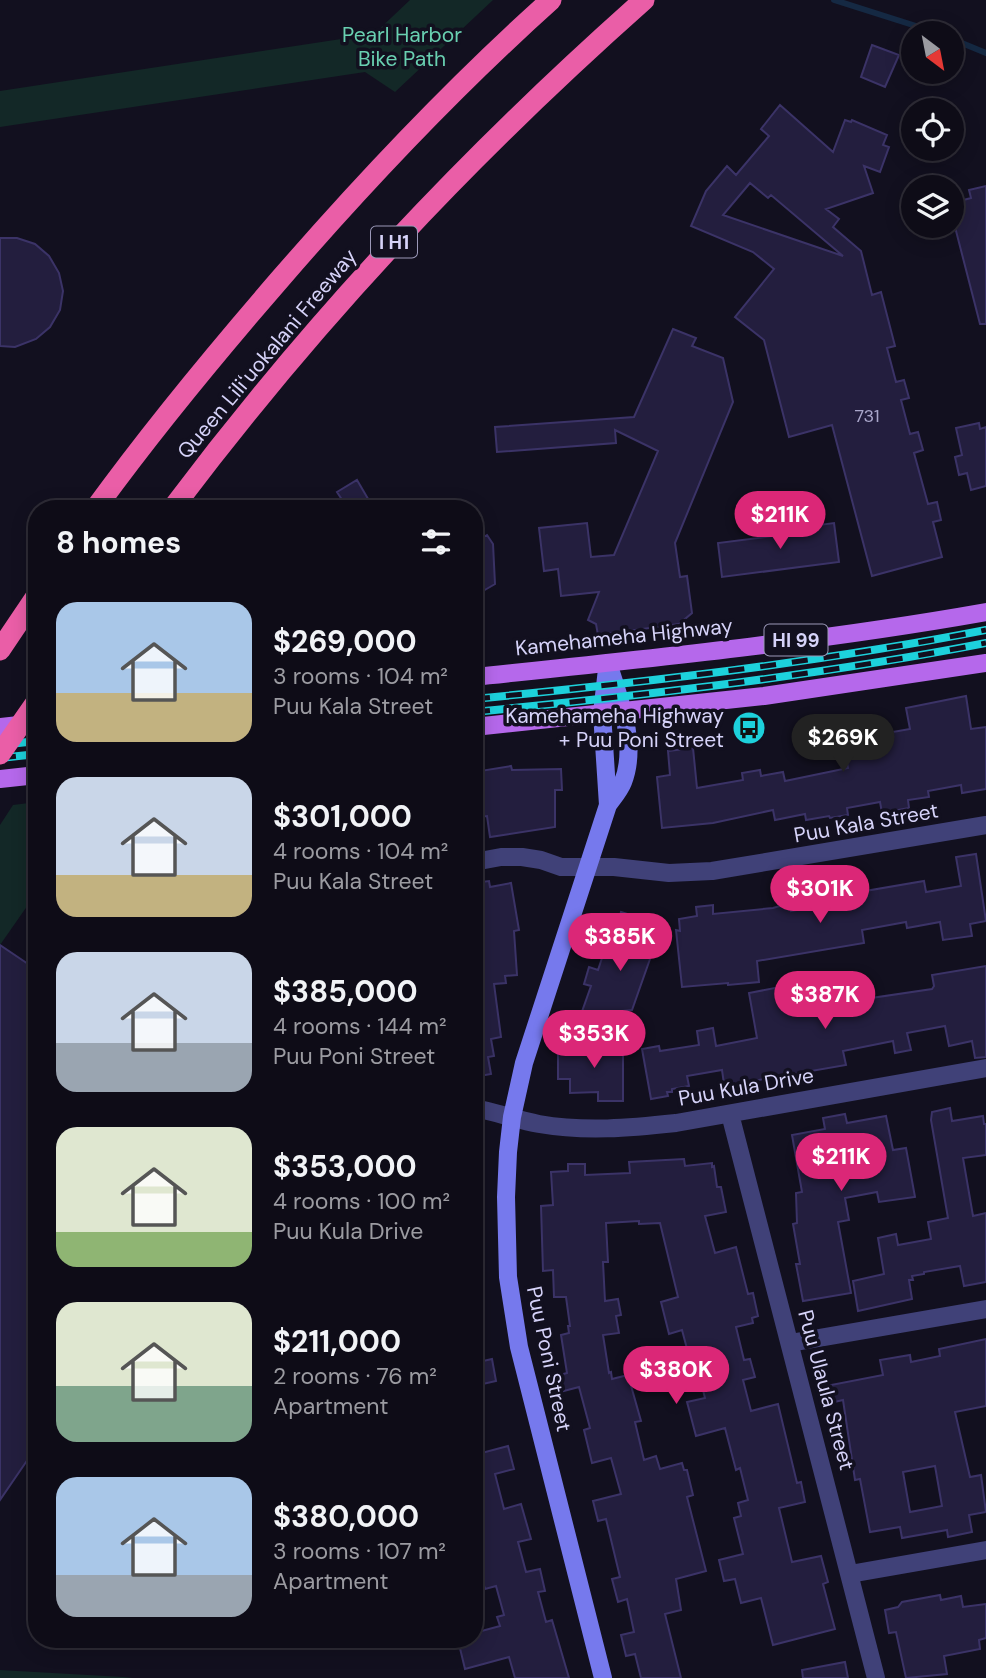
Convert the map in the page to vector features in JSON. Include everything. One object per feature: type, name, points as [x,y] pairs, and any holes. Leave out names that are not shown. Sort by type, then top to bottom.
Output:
[{"type":"highway","name":"Queen Liliʻuokalani Freeway","points":[[102,500],[142,444],[302,253],[472,72],[551,0]]},
{"type":"highway","name":"Queen Liliʻuokalani Freeway","points":[[179,500],[273,378],[349,290],[510,122],[644,0]]},
{"type":"highway","points":[[4,643],[28,607]]},
{"type":"highway","points":[[0,754],[28,714]]},
{"type":"main road","name":"Kamehameha Highway","points":[[483,676],[873,630],[986,612]]},
{"type":"main road","name":"HI 99","points":[[483,726],[764,696],[986,663]]},
{"type":"main road","points":[[0,727],[28,724]]},
{"type":"main road","points":[[0,779],[28,776]]},
{"type":"street","name":"Puu Poni Street","points":[[603,1678],[528,1386],[513,1315],[506,1240],[508,1152],[513,1117],[534,1029],[608,805],[623,783],[627,763],[624,711],[608,663]]},
{"type":"street","name":"Puu Poni Street","points":[[608,663],[602,713],[608,805]]},
{"type":"street","name":"Puu Kala Street","points":[[483,860],[522,857],[561,867],[669,873],[712,871],[986,825]]},
{"type":"street","name":"Puu Kula Drive","points":[[483,1110],[537,1124],[598,1130],[676,1123],[986,1068]]},
{"type":"street","name":"Puu Ulaula Street","points":[[730,1114],[876,1678]]},
{"type":"street","points":[[790,1343],[986,1309]]},
{"type":"street","points":[[850,1574],[986,1550]]},
{"type":"green space","name":"Pearl Harbor Bike Path","points":[[410,0],[493,0],[395,92],[365,72],[0,127],[0,91],[374,34]]},
{"type":"green space","points":[[28,803],[28,905],[0,945],[0,825],[13,805]]},
{"type":"green space","points":[[0,1670],[123,1677],[133,1678],[0,1678]]},
{"type":"building","points":[[872,45],[899,55],[885,87],[861,77]]},
{"type":"building","points":[[780,105],[833,152],[845,120],[852,120],[887,135],[883,145],[889,147],[880,172],[864,166],[873,193],[826,209],[839,219],[833,227],[861,251],[872,295],[881,292],[895,346],[887,348],[896,382],[904,380],[909,398],[901,400],[910,434],[918,432],[923,450],[914,453],[928,504],[937,502],[941,520],[933,522],[942,557],[872,576],[832,425],[789,437],[764,340],[735,317],[774,269],[753,252],[691,226],[706,191],[727,166],[736,175],[769,136],[761,129]],"holes":[[[750,183],[768,198],[771,195],[843,256],[723,215]]]},
{"type":"building","points":[[986,186],[986,324],[980,324],[958,238],[964,238],[964,200],[971,198],[969,190]]},
{"type":"building","points":[[0,238],[17,238],[35,244],[49,256],[59,273],[63,291],[60,310],[50,327],[36,339],[15,347],[0,346]]},
{"type":"building","points":[[673,329],[696,338],[692,346],[723,358],[733,402],[675,543],[680,577],[687,576],[692,613],[679,624],[598,635],[596,624],[588,620],[599,592],[561,596],[558,569],[544,571],[539,528],[587,523],[591,557],[614,555],[658,451],[615,430],[616,443],[497,452],[495,427],[634,417]]},
{"type":"building","points":[[979,423],[980,429],[986,427],[986,486],[971,490],[967,473],[959,475],[955,457],[962,455],[956,428]]},
{"type":"building","points":[[357,480],[369,500],[342,500],[337,492]]},
{"type":"building","points":[[834,523],[839,562],[722,577],[718,543],[773,536],[772,531]]},
{"type":"building","points":[[487,535],[493,544],[495,584],[483,591],[483,537]]},
{"type":"building","points":[[966,696],[971,729],[986,727],[986,789],[962,793],[961,785],[928,791],[929,797],[908,800],[909,808],[882,813],[880,802],[847,808],[848,815],[830,818],[806,820],[805,814],[775,820],[773,810],[713,823],[662,828],[657,777],[670,775],[668,751],[693,748],[697,788],[743,780],[742,773],[760,770],[761,776],[783,772],[785,781],[848,768],[842,735],[863,731],[864,737],[910,729],[906,708]]},
{"type":"building","points":[[511,766],[512,770],[561,769],[562,790],[555,790],[555,827],[490,837],[487,816],[483,816],[483,771]]},
{"type":"building","points":[[976,854],[986,921],[970,924],[972,936],[943,940],[940,922],[907,928],[906,922],[862,930],[864,943],[757,961],[759,982],[682,987],[676,930],[680,931],[679,919],[697,916],[696,907],[713,905],[713,914],[773,908],[790,903],[791,911],[825,905],[821,880],[853,874],[855,889],[864,887],[865,891],[924,881],[926,892],[961,886],[956,857]]},
{"type":"building","points":[[489,881],[490,887],[511,883],[519,930],[514,931],[517,975],[505,976],[506,983],[494,984],[501,1037],[491,1039],[494,1056],[488,1057],[491,1074],[483,1075],[483,882]]},
{"type":"building","points":[[621,912],[662,925],[632,1010],[623,1011],[623,1034],[579,1020],[591,986],[584,984],[589,967],[598,970],[612,928],[616,929]]},
{"type":"building","points":[[0,945],[28,964],[28,1459],[0,1500]]},
{"type":"building","points":[[986,966],[986,1057],[975,1058],[972,1041],[949,1046],[945,1026],[907,1033],[911,1050],[895,1053],[893,1041],[843,1051],[846,1065],[753,1081],[754,1086],[725,1091],[722,1070],[687,1076],[689,1086],[672,1089],[672,1092],[667,1092],[668,1096],[651,1099],[642,1049],[659,1046],[660,1051],[699,1045],[697,1031],[713,1028],[716,1046],[757,1038],[749,993],[832,977],[837,1003],[932,989],[932,975]]},
{"type":"building","points":[[569,1044],[623,1044],[623,1101],[598,1101],[598,1092],[570,1093],[570,1079],[558,1079],[558,1053],[567,1053]]},
{"type":"building","points":[[950,1108],[952,1121],[983,1116],[986,1124],[986,1155],[963,1158],[973,1216],[986,1213],[986,1282],[964,1286],[960,1266],[924,1272],[912,1276],[913,1280],[909,1280],[912,1299],[858,1311],[853,1281],[884,1274],[878,1238],[896,1234],[898,1245],[931,1239],[928,1222],[948,1218],[931,1120],[932,1112]]},
{"type":"building","points":[[845,1114],[847,1123],[886,1116],[893,1150],[906,1148],[915,1197],[879,1202],[877,1192],[845,1198],[849,1220],[838,1222],[851,1293],[803,1301],[796,1264],[800,1264],[793,1224],[797,1223],[796,1193],[802,1192],[792,1135],[825,1129],[823,1118]]},
{"type":"building","points":[[684,1159],[685,1166],[712,1163],[717,1187],[721,1187],[726,1212],[705,1216],[715,1253],[736,1247],[748,1294],[753,1293],[758,1316],[752,1318],[753,1323],[736,1327],[744,1360],[750,1359],[755,1377],[743,1380],[751,1411],[778,1404],[797,1483],[801,1482],[805,1502],[779,1508],[792,1562],[821,1556],[828,1582],[823,1584],[835,1629],[773,1645],[761,1598],[741,1603],[735,1579],[724,1581],[719,1560],[743,1554],[734,1518],[741,1516],[738,1503],[748,1500],[740,1468],[736,1470],[725,1428],[696,1436],[687,1402],[705,1398],[695,1358],[690,1360],[682,1330],[669,1334],[661,1302],[678,1297],[660,1223],[606,1223],[608,1262],[603,1262],[605,1301],[618,1299],[621,1315],[616,1316],[619,1333],[603,1335],[609,1373],[611,1372],[612,1379],[628,1375],[641,1421],[635,1422],[644,1460],[656,1456],[660,1469],[682,1463],[684,1470],[687,1470],[693,1495],[687,1497],[706,1571],[676,1579],[681,1610],[665,1614],[681,1678],[641,1678],[635,1654],[626,1656],[621,1635],[634,1632],[627,1599],[618,1602],[612,1579],[620,1577],[606,1519],[598,1521],[593,1501],[621,1494],[611,1458],[592,1463],[584,1430],[590,1428],[579,1387],[560,1392],[556,1376],[567,1373],[561,1335],[569,1333],[570,1326],[566,1297],[554,1297],[553,1270],[543,1271],[541,1206],[553,1205],[551,1172],[568,1171],[568,1164],[585,1164],[585,1175],[630,1173],[629,1162]]},
{"type":"building","points":[[986,1339],[986,1406],[955,1412],[970,1477],[981,1475],[986,1512],[969,1515],[972,1532],[948,1537],[947,1530],[902,1538],[900,1527],[870,1532],[860,1479],[855,1480],[843,1400],[830,1403],[826,1386],[883,1375],[880,1360],[910,1355],[911,1362],[940,1356],[939,1349]],"holes":[[[935,1466],[942,1506],[910,1512],[903,1472]]]},
{"type":"building","points":[[492,1359],[496,1381],[483,1384],[483,1361]]},
{"type":"building","points":[[508,1446],[514,1469],[495,1474],[504,1509],[521,1504],[531,1539],[518,1542],[526,1572],[540,1569],[545,1591],[538,1592],[546,1622],[552,1620],[569,1678],[515,1678],[509,1657],[465,1669],[460,1648],[483,1648],[483,1631],[500,1626],[497,1617],[504,1615],[496,1586],[485,1589],[483,1582],[483,1453]]},
{"type":"building","points":[[940,1595],[941,1600],[961,1596],[963,1607],[986,1604],[986,1638],[979,1640],[980,1649],[944,1656],[947,1674],[906,1678],[896,1632],[889,1633],[885,1610],[898,1607],[902,1602]]},
{"type":"building","points":[[845,1662],[848,1678],[803,1678],[802,1670]]},
{"type":"waterway","points":[[834,0],[901,21]]},
{"type":"waterway","points":[[964,44],[986,53]]},
{"type":"railway","points":[[483,698],[731,670],[986,630]]},
{"type":"railway","points":[[483,711],[731,684],[986,643]]},
{"type":"railway","points":[[0,745],[28,742]]},
{"type":"railway","points":[[0,758],[28,755]]},
{"type":"place","name":"Kamehameha Highway + Puu Poni Street","points":[[749,728]]}]
